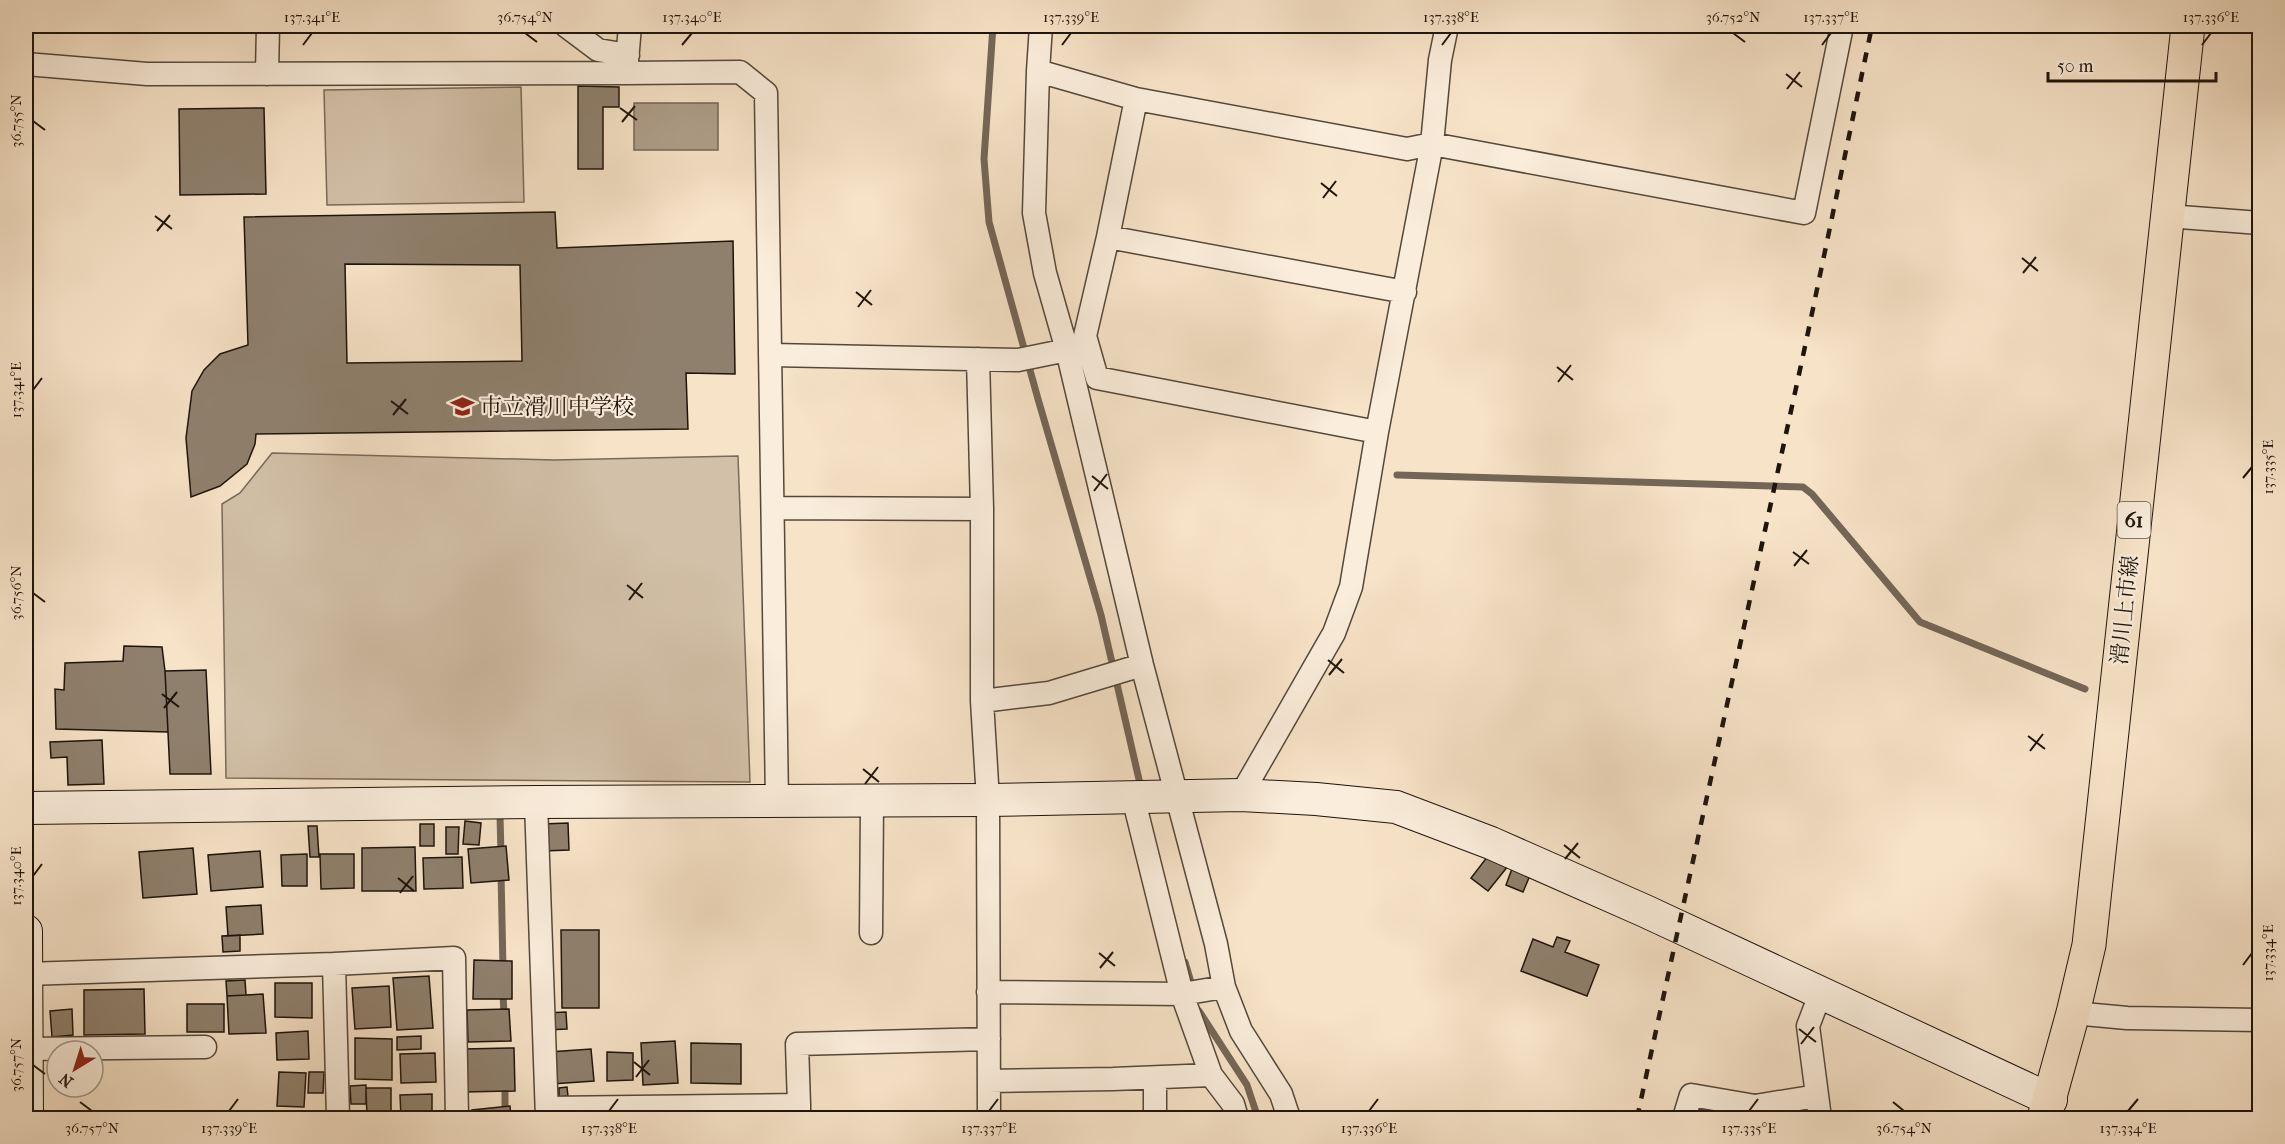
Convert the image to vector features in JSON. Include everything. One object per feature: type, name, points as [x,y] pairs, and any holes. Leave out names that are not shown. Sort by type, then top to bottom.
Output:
[{"type":"main road","name":"滑川上市線","points":[[2047,1109],[2073,1013],[2092,922],[2188,26]]},
{"type":"street","points":[[267,26],[267,74]]},
{"type":"street","points":[[566,26],[598,50],[627,64]]},
{"type":"street","points":[[627,64],[630,26]]},
{"type":"street","points":[[1041,26],[1034,213],[1045,273],[1067,350],[1174,796],[1224,987],[1241,1031],[1281,1094],[1289,1119]]},
{"type":"street","points":[[1241,795],[1334,633],[1351,587],[1377,432],[1432,144],[1440,60],[1447,26]]},
{"type":"street","points":[[1038,71],[1136,99],[1407,149],[1432,144],[1804,213],[1842,26]]},
{"type":"street","points":[[26,64],[147,74],[267,74],[627,64],[740,72],[766,93],[777,802]]},
{"type":"street","points":[[1136,99],[1085,336],[1097,378],[1377,432]]},
{"type":"street","points":[[2167,216],[2259,224]]},
{"type":"street","points":[[1108,237],[1405,292]]},
{"type":"street","points":[[771,355],[1018,360],[1067,350]]},
{"type":"street","points":[[978,359],[982,701],[988,800],[989,1119]]},
{"type":"street","points":[[773,508],[981,509]]},
{"type":"street","points":[[982,701],[1049,693],[1142,664]]},
{"type":"street","points":[[26,808],[988,800],[1241,795],[1316,799],[1396,807],[1491,843],[1821,992],[2047,1109]]},
{"type":"street","points":[[1133,797],[1182,994],[1211,1075],[1233,1104],[1237,1119]]},
{"type":"street","points":[[871,933],[872,801]]},
{"type":"street","points":[[536,802],[548,1113],[799,1112],[797,1044],[989,1039]]},
{"type":"street","points":[[26,931],[27,1119]]},
{"type":"street","points":[[26,974],[454,958],[457,1119]]},
{"type":"street","points":[[334,964],[338,1119]]},
{"type":"street","points":[[988,992],[1182,994],[1224,987]]},
{"type":"street","points":[[1820,1119],[1808,1026],[1821,992]]},
{"type":"street","points":[[2073,1013],[2127,1018],[2259,1020]]},
{"type":"street","points":[[27,1049],[205,1047]]},
{"type":"street","points":[[989,1080],[1211,1075]]},
{"type":"street","points":[[1155,1078],[1155,1119]]},
{"type":"street","points":[[1684,1119],[1690,1095],[1755,1106],[1817,1096]]},
{"type":"shaded area","points":[[521,87],[524,202],[327,205],[324,90]]},
{"type":"shaded area","points":[[634,103],[718,103],[718,150],[634,150]]},
{"type":"shaded area","points":[[272,453],[554,460],[738,456],[750,782],[226,778],[222,504],[240,493]]},
{"type":"building","points":[[578,86],[619,87],[619,107],[603,107],[603,169],[578,169]]},
{"type":"building","points":[[264,108],[266,194],[180,195],[179,109]]},
{"type":"building","points":[[555,212],[557,248],[733,241],[735,374],[686,373],[688,429],[256,434],[255,444],[247,464],[220,486],[191,497],[186,438],[192,391],[204,370],[220,354],[248,345],[244,217]],"holes":[[[345,264],[520,265],[522,361],[347,363]]]},
{"type":"building","points":[[124,646],[162,647],[168,732],[56,729],[55,689],[64,690],[65,663],[123,661]]},
{"type":"building","points":[[206,670],[211,774],[170,774],[165,671]]},
{"type":"building","points":[[102,740],[104,784],[68,785],[67,757],[51,758],[50,742]]},
{"type":"building","points":[[465,821],[481,823],[479,845],[463,844]]},
{"type":"building","points":[[568,823],[569,850],[543,851],[542,824]]},
{"type":"building","points":[[420,824],[434,824],[434,846],[420,846]]},
{"type":"building","points":[[308,826],[317,826],[319,857],[310,857]]},
{"type":"building","points":[[446,827],[459,827],[458,854],[446,854]]},
{"type":"building","points":[[506,846],[509,880],[471,883],[468,849]]},
{"type":"building","points":[[415,847],[416,891],[362,891],[362,848]]},
{"type":"building","points":[[193,848],[197,894],[143,898],[139,852]]},
{"type":"building","points":[[260,851],[263,887],[211,891],[208,855]]},
{"type":"building","points":[[1491,852],[1508,866],[1488,891],[1471,878]]},
{"type":"building","points":[[307,854],[307,886],[282,886],[281,855]]},
{"type":"building","points":[[320,854],[354,854],[354,888],[321,889]]},
{"type":"building","points":[[462,857],[463,888],[424,889],[423,858]]},
{"type":"building","points":[[1513,866],[1531,873],[1523,892],[1506,885]]},
{"type":"building","points":[[261,905],[263,934],[228,936],[226,907]]},
{"type":"building","points":[[561,930],[599,930],[599,1008],[562,1008]]},
{"type":"building","points":[[240,935],[240,951],[223,952],[222,936]]},
{"type":"building","points":[[1557,937],[1570,941],[1565,952],[1599,965],[1587,996],[1521,971],[1533,939],[1553,947]]},
{"type":"building","points":[[474,960],[512,961],[512,999],[473,999]]},
{"type":"building","points":[[429,976],[433,1028],[397,1030],[393,978]]},
{"type":"building","points":[[245,980],[246,995],[227,996],[226,981]]},
{"type":"building","points":[[275,983],[312,983],[312,1018],[275,1017]]},
{"type":"building","points":[[389,986],[391,1027],[355,1029],[352,988]]},
{"type":"building","points":[[144,989],[145,1034],[84,1035],[84,990]]},
{"type":"building","points":[[263,994],[266,1033],[229,1034],[227,996]]},
{"type":"building","points":[[187,1004],[224,1004],[224,1032],[187,1032]]},
{"type":"building","points":[[72,1009],[73,1035],[52,1037],[50,1011]]},
{"type":"building","points":[[509,1009],[511,1041],[468,1042],[467,1010]]},
{"type":"building","points":[[566,1012],[567,1029],[546,1030],[545,1013]]},
{"type":"building","points":[[308,1031],[309,1059],[277,1060],[276,1033]]},
{"type":"building","points":[[421,1036],[421,1049],[397,1050],[397,1037]]},
{"type":"building","points":[[355,1038],[392,1039],[392,1080],[355,1079]]},
{"type":"building","points":[[675,1041],[678,1083],[643,1085],[641,1043]]},
{"type":"building","points":[[691,1043],[741,1044],[741,1084],[691,1083]]},
{"type":"building","points":[[514,1048],[515,1091],[465,1092],[464,1049]]},
{"type":"building","points":[[591,1049],[594,1081],[552,1084],[549,1052]]},
{"type":"building","points":[[607,1052],[633,1053],[633,1080],[607,1081]]},
{"type":"building","points":[[435,1053],[436,1082],[401,1083],[400,1054]]},
{"type":"building","points":[[279,1072],[306,1073],[304,1107],[277,1106]]},
{"type":"building","points":[[309,1072],[324,1072],[323,1093],[308,1093]]},
{"type":"building","points":[[366,1085],[366,1104],[351,1104],[350,1086]]},
{"type":"building","points":[[567,1087],[568,1096],[559,1097],[559,1088]]},
{"type":"building","points":[[366,1088],[391,1088],[391,1118],[367,1118]]},
{"type":"building","points":[[432,1094],[432,1118],[401,1118],[400,1095]]},
{"type":"building","points":[[510,1106],[511,1118],[473,1118],[472,1110]]},
{"type":"building","points":[[279,1111],[322,1111],[322,1118],[279,1118]]},
{"type":"waterway","points":[[993,26],[984,159],[989,222],[1101,615],[1141,788]]},
{"type":"waterway","points":[[1397,475],[1803,487],[1812,494],[1920,622],[2085,689]]},
{"type":"waterway","points":[[500,816],[501,855]]},
{"type":"waterway","points":[[501,873],[503,969]]},
{"type":"waterway","points":[[1185,962],[1193,989]]},
{"type":"waterway","points":[[503,992],[504,1017]]},
{"type":"waterway","points":[[1199,1011],[1247,1085],[1258,1118]]},
{"type":"waterway","points":[[505,1082],[505,1118]]},
{"type":"railway","points":[[1637,1118],[1806,342],[1872,26]]},
{"type":"place","name":"市立滑川中学校","points":[[462,407]]}]
